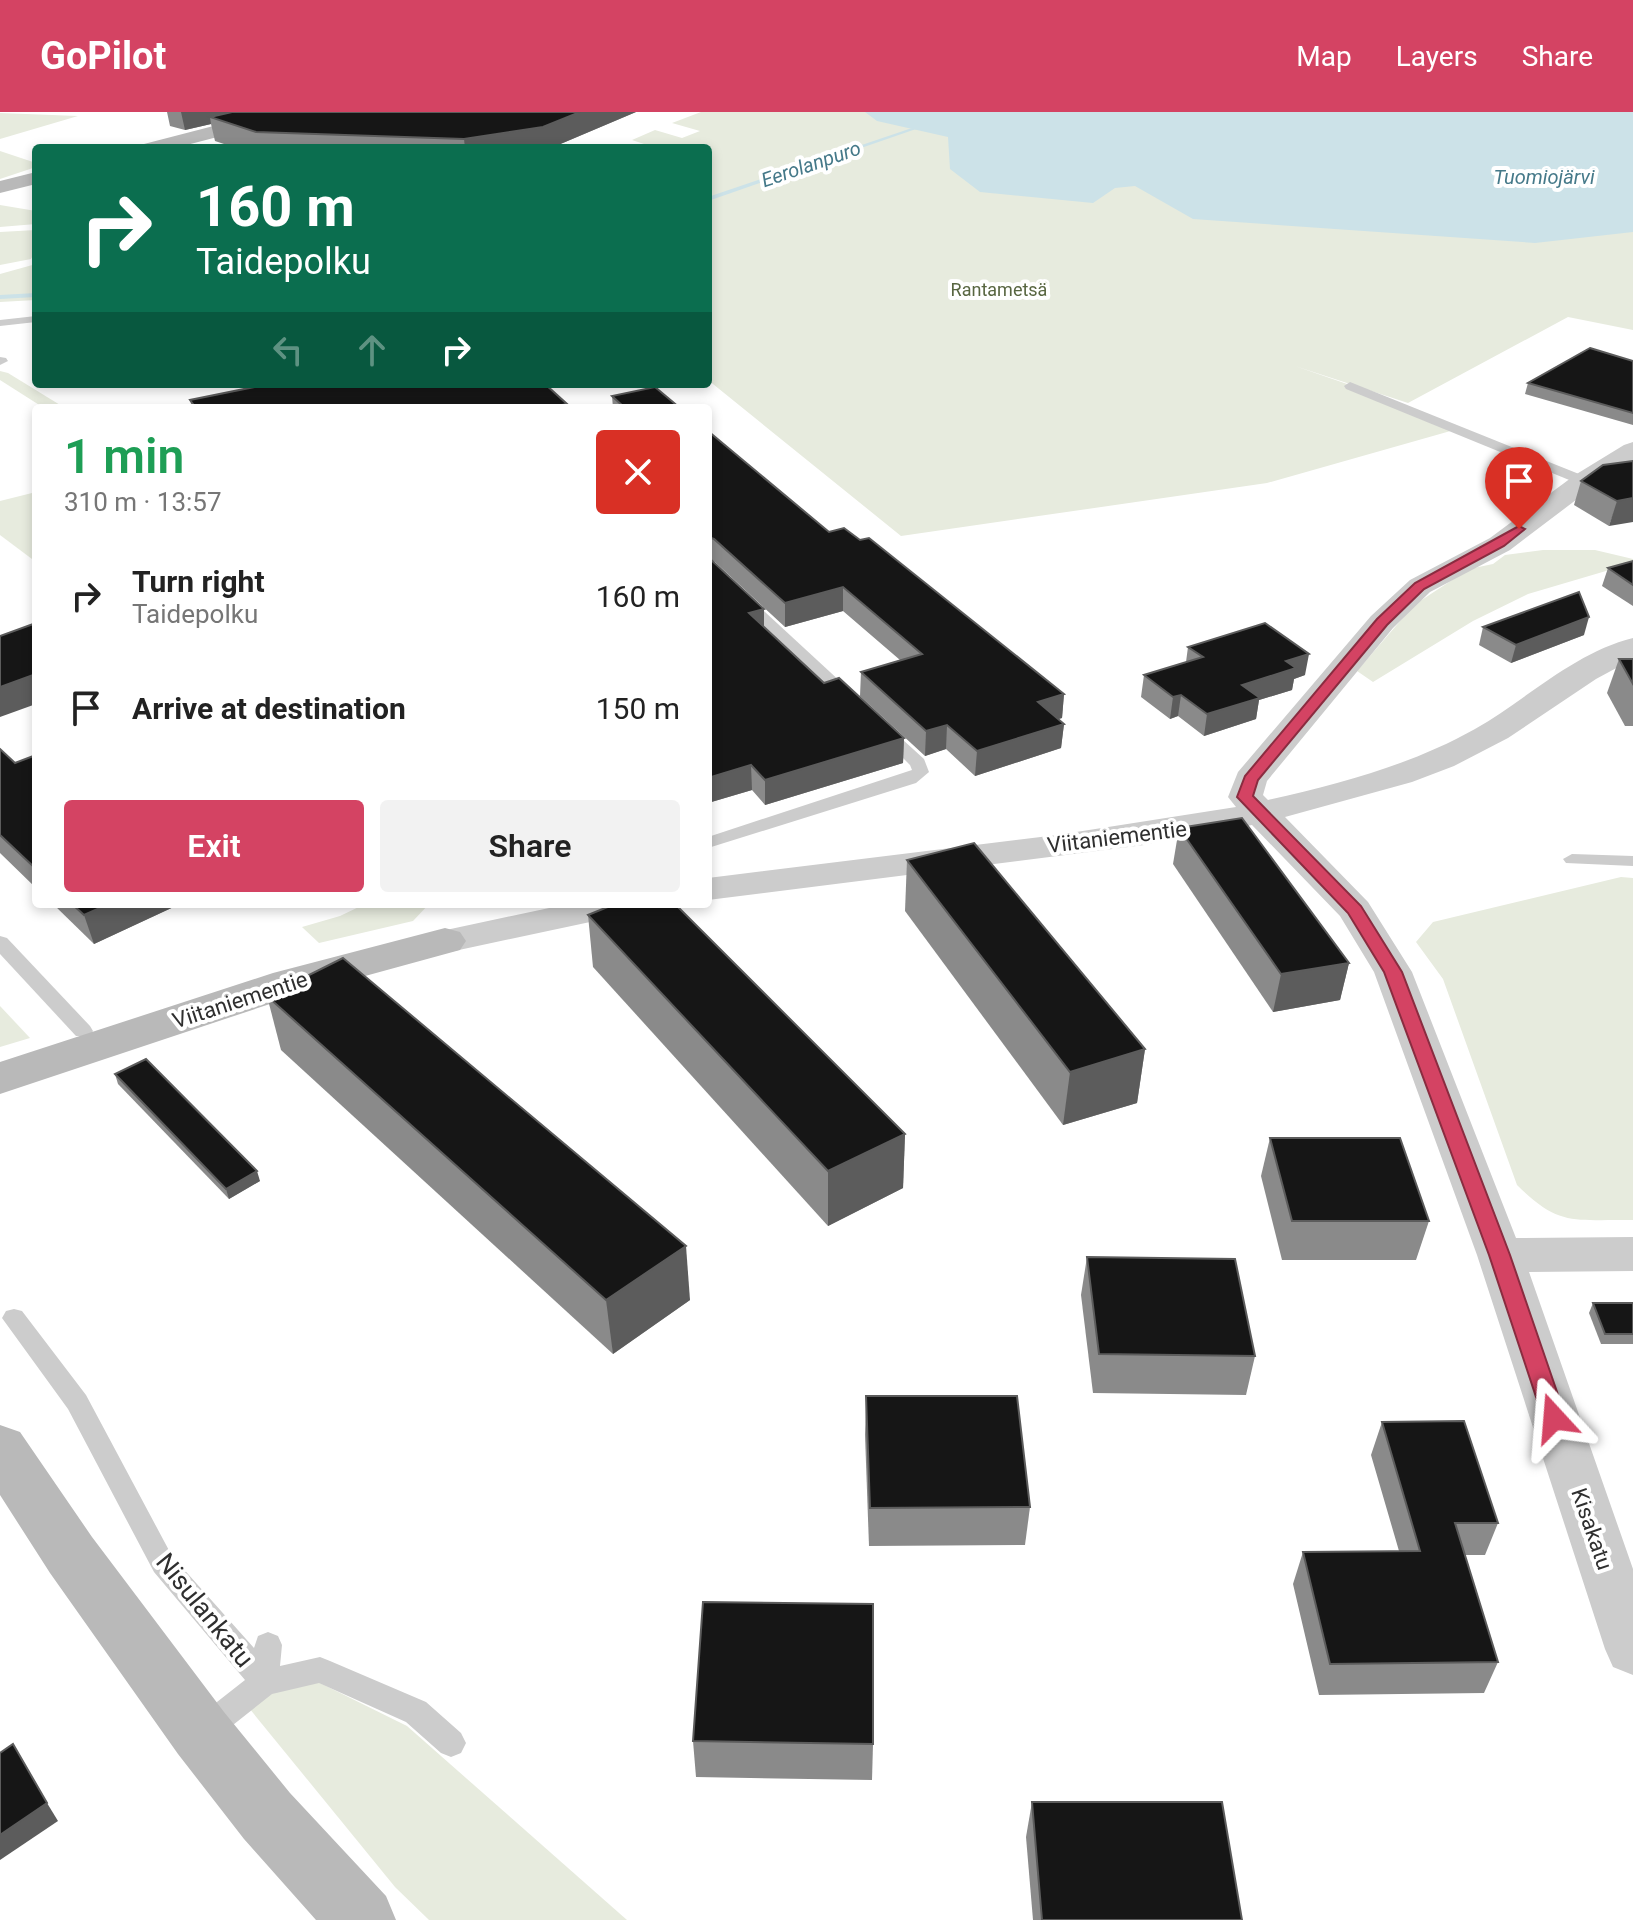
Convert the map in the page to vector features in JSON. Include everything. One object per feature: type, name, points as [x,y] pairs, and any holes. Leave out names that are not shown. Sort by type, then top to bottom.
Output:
[{"type":"street","points":[[167,144],[291,112]]},
{"type":"street","points":[[0,187],[32,179]]},
{"type":"street","points":[[1261,814],[1245,797],[1250,779],[1382,622],[1420,586],[1500,544],[1584,481],[1633,450]]},
{"type":"street","name":"Viitaniementie","points":[[712,888],[1146,835],[1308,804],[1404,774],[1456,752],[1508,724],[1578,676],[1633,647]]},
{"type":"street","name":"Kisakatu","points":[[1261,814],[1355,910],[1393,972],[1500,1255],[1633,1649]]},
{"type":"street","name":"Viitaniementie","points":[[0,1078],[288,983],[445,941],[604,908]]},
{"type":"street","points":[[1500,1255],[1633,1254]]},
{"type":"street","points":[[0,1448],[71,1555],[201,1733],[267,1816],[362,1920]]},
{"type":"lane","points":[[0,323],[32,319]]},
{"type":"lane","points":[[1350,386],[1584,481]]},
{"type":"lane","points":[[712,571],[918,763],[921,772],[910,779],[712,842]]},
{"type":"lane","points":[[1572,859],[1633,861]]},
{"type":"lane","points":[[0,942],[83,1031]]},
{"type":"lane","name":"Nisulankatu","points":[[14,1318],[77,1402],[163,1564],[265,1682],[320,1670],[416,1712],[451,1743]]},
{"type":"lane","points":[[201,1733],[265,1682],[268,1645]]},
{"type":"green space","name":"Rantametsä","points":[[701,112],[1055,112],[1633,171],[1633,330],[1568,317],[1408,403],[1295,366],[1353,386],[1454,430],[1267,483],[901,536],[712,383],[712,144],[644,144],[632,140],[655,130],[682,138],[700,131],[672,123]]},
{"type":"green space","points":[[0,113],[78,116],[0,139]]},
{"type":"green space","points":[[0,151],[32,162],[32,168],[0,179]]},
{"type":"green space","points":[[0,205],[32,210],[32,224],[0,227]]},
{"type":"green space","points":[[32,230],[31,259],[0,265],[0,232]]},
{"type":"green space","points":[[32,265],[32,300],[0,302],[0,274]]},
{"type":"green space","points":[[0,371],[8,373],[58,404],[38,404],[0,380]]},
{"type":"green space","points":[[32,493],[32,559],[0,535],[0,501]]},
{"type":"green space","points":[[1543,550],[1595,550],[1633,559],[1633,563],[1528,594],[1473,621],[1373,682],[1357,671],[1414,605],[1469,569],[1493,564],[1505,555]]},
{"type":"green space","points":[[1621,877],[1633,878],[1633,1220],[1582,1220],[1557,1215],[1517,1185],[1443,979],[1416,942],[1433,922]]},
{"type":"green space","points":[[357,908],[425,908],[413,921],[319,943],[302,927]]},
{"type":"green space","points":[[0,1006],[30,1038],[0,1047]]},
{"type":"green space","points":[[318,1682],[407,1726],[627,1920],[429,1920],[395,1887],[249,1708],[270,1693]]},
{"type":"water","name":"Tuomiojärvi","points":[[865,112],[1633,112],[1633,232],[1535,243],[1193,219],[1135,186],[1115,188],[1093,203],[980,192],[950,169],[948,137],[877,121]]},
{"type":"building","points":[[232,112],[580,112],[543,127],[464,139],[256,132],[210,117]]},
{"type":"building","points":[[1590,348],[1633,361],[1633,413],[1528,383]]},
{"type":"building","points":[[249,388],[549,388],[567,404],[193,404],[190,400]]},
{"type":"building","points":[[656,388],[675,404],[621,404],[612,396]]},
{"type":"building","points":[[712,434],[829,532],[844,528],[860,540],[869,538],[1064,694],[1038,702],[1064,724],[977,751],[947,725],[926,731],[861,672],[922,654],[843,587],[785,603],[714,539]]},
{"type":"building","points":[[1633,461],[1633,498],[1617,501],[1581,481],[1603,465]]},
{"type":"building","points":[[712,561],[764,609],[749,613],[824,683],[839,678],[904,738],[765,780],[751,765],[712,777]]},
{"type":"building","points":[[1633,561],[1633,585],[1608,568]]},
{"type":"building","points":[[1579,592],[1589,617],[1516,645],[1483,627]]},
{"type":"building","points":[[1265,623],[1309,654],[1286,661],[1296,668],[1242,685],[1260,698],[1207,714],[1181,695],[1173,697],[1144,675],[1203,657],[1188,647]]},
{"type":"building","points":[[32,624],[32,675],[0,687],[0,636]]},
{"type":"building","points":[[1619,659],[1633,659],[1633,684]]},
{"type":"building","points":[[0,749],[15,763],[32,757],[32,865],[0,835]]},
{"type":"building","points":[[1242,818],[1349,963],[1281,974],[1179,828]]},
{"type":"building","points":[[974,843],[1145,1049],[1070,1072],[907,860]]},
{"type":"building","points":[[76,908],[100,908],[84,915]]},
{"type":"building","points":[[605,908],[679,908],[905,1134],[828,1171],[588,915]]},
{"type":"building","points":[[343,958],[686,1246],[606,1300],[267,996]]},
{"type":"building","points":[[146,1059],[257,1171],[226,1189],[115,1074]]},
{"type":"building","points":[[1270,1138],[1400,1138],[1429,1221],[1292,1221]]},
{"type":"building","points":[[1087,1257],[1235,1259],[1255,1356],[1099,1354]]},
{"type":"building","points":[[1593,1303],[1633,1303],[1633,1334],[1605,1334]]},
{"type":"building","points":[[866,1396],[1017,1396],[1030,1507],[870,1508]]},
{"type":"building","points":[[1464,1421],[1498,1523],[1455,1523],[1498,1662],[1330,1664],[1303,1552],[1420,1551],[1382,1422]]},
{"type":"building","points":[[703,1602],[873,1604],[873,1744],[693,1741]]},
{"type":"building","points":[[13,1744],[47,1803],[0,1835],[0,1753]]},
{"type":"building","points":[[1032,1802],[1222,1802],[1242,1920],[1042,1920]]},
{"type":"waterway","name":"Eerolanpuro","points":[[712,198],[914,129]]},
{"type":"waterway","name":"Eerolanpuro","points":[[0,297],[32,295]]},
{"type":"route","points":[[1519,529],[1500,544],[1420,586],[1382,622],[1250,779],[1245,797],[1355,910],[1393,972],[1500,1255],[1554,1418]]}]
